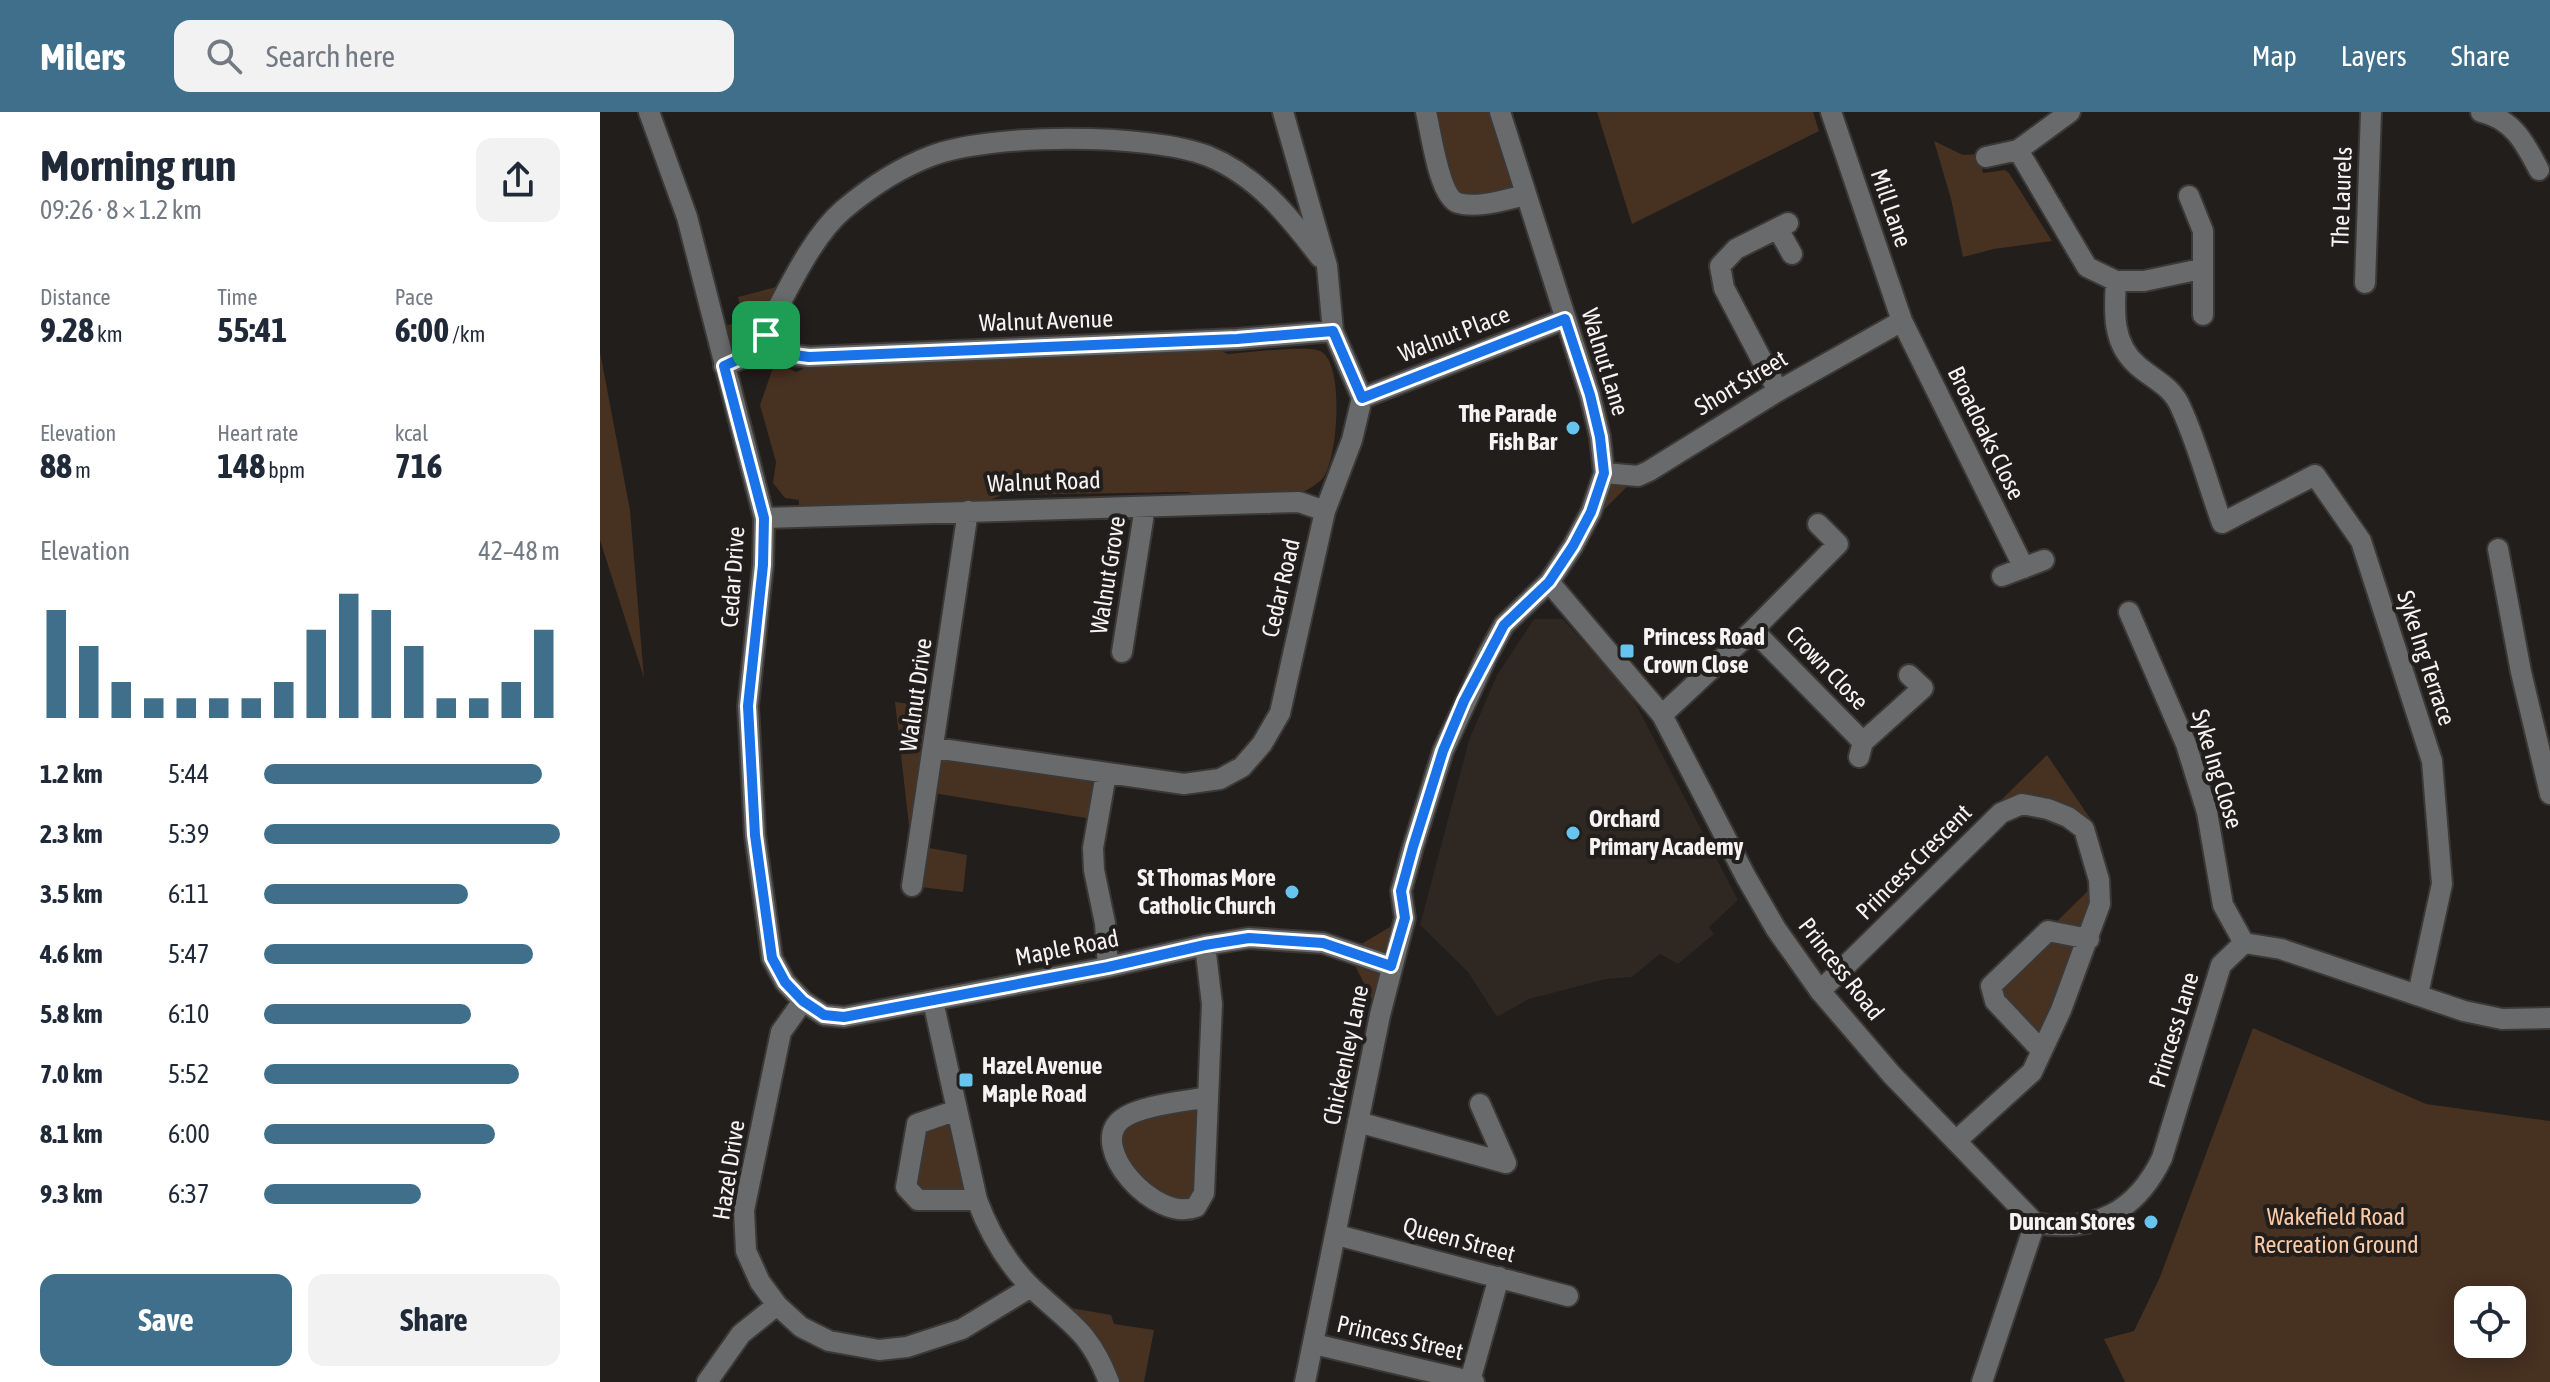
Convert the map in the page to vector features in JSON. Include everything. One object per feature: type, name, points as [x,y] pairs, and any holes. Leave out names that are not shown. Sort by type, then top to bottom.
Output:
[{"type":"street","name":"Cedar Drive","points":[[649,112],[687,217],[764,518],[763,565],[748,706],[755,835],[772,958],[785,982],[803,1001]]},
{"type":"street","points":[[1283,112],[1327,266],[1333,331],[1362,398]]},
{"type":"street","points":[[1426,112],[1444,187],[1451,199],[1457,203],[1475,204],[1526,195]]},
{"type":"street","name":"Walnut Lane","points":[[1500,112],[1590,395],[1600,437],[1604,473],[1591,512],[1549,582]]},
{"type":"street","name":"Mill Lane","points":[[1831,112],[1902,321]]},
{"type":"street","points":[[1986,157],[2018,150],[2070,112]]},
{"type":"street","name":"The Laurels","points":[[2365,283],[2371,112]]},
{"type":"street","points":[[2481,112],[2492,114],[2512,126],[2539,170]]},
{"type":"street","points":[[724,366],[750,354],[766,335],[805,258],[840,212],[885,178],[932,155],[987,144],[1075,140],[1159,143],[1208,156],[1252,181],[1279,206],[1327,266]]},
{"type":"street","points":[[2018,150],[2087,267],[2116,281],[2144,281],[2201,269]]},
{"type":"street","points":[[2189,196],[2203,231],[2203,315]]},
{"type":"street","points":[[1778,391],[1724,288],[1720,266],[1736,249],[1783,226],[1792,254]]},
{"type":"street","name":"Syke Ing Terrace","points":[[2116,281],[2114,313],[2121,346],[2137,366],[2162,381],[2180,405],[2222,523],[2315,475],[2361,541],[2432,761],[2442,884],[2418,994]]},
{"type":"street","name":"Walnut Place","points":[[1362,398],[1565,319]]},
{"type":"street","name":"Short Street","points":[[1604,473],[1638,476],[1649,471],[1778,391],[1902,321]]},
{"type":"street","name":"Broadoaks Close","points":[[1902,321],[2024,568]]},
{"type":"street","name":"Walnut Avenue","points":[[766,335],[794,355],[809,357],[1237,339],[1333,331]]},
{"type":"street","name":"Cedar Road","points":[[935,748],[1184,784],[1220,779],[1242,767],[1262,744],[1280,713],[1325,511],[1352,440],[1362,398]]},
{"type":"street","name":"Walnut Road","points":[[764,518],[1299,502],[1325,511]]},
{"type":"street","name":"Walnut Grove","points":[[1122,652],[1145,507]]},
{"type":"street","name":"Walnut Drive","points":[[912,886],[968,511]]},
{"type":"street","name":"Crown Close","points":[[1662,715],[1753,630],[1838,544],[1818,524]]},
{"type":"street","points":[[2498,549],[2521,672],[2550,794]]},
{"type":"street","points":[[2002,576],[2044,560]]},
{"type":"street","name":"Princess Road","points":[[1549,582],[1662,715],[1746,877],[1776,929],[1820,991],[1892,1075],[2035,1223]]},
{"type":"street","name":"Chickenley Lane","points":[[1305,1382],[1391,966],[1405,918],[1401,891],[1443,751],[1464,701],[1504,625],[1549,582]]},
{"type":"street","name":"Syke Ing Close","points":[[2129,612],[2186,744],[2207,812],[2223,905],[2244,943]]},
{"type":"street","name":"Crown Close","points":[[1753,630],[1861,750],[1923,688],[1909,675]]},
{"type":"street","points":[[1106,774],[1093,848],[1094,870],[1105,923],[1108,967]]},
{"type":"street","name":"Princess Crescent","points":[[1820,991],[2001,813],[2022,804],[2048,809],[2068,817],[2084,829],[2099,880],[2100,904],[2061,1010],[2032,1072],[1956,1141]]},
{"type":"street","points":[[2041,1050],[1995,1001],[1991,986],[2048,931],[2089,939]]},
{"type":"street","name":"Maple Road","points":[[803,1001],[824,1015],[844,1017],[1249,938],[1323,943],[1391,966]]},
{"type":"street","points":[[2244,943],[2281,949],[2464,1011],[2502,1019],[2550,1018]]},
{"type":"street","name":"Princess Lane","points":[[2035,1223],[2053,1226],[2092,1222],[2128,1206],[2146,1186],[2162,1158],[2221,965],[2244,943]]},
{"type":"street","points":[[1205,945],[1212,1004],[1204,1193],[1196,1207],[1173,1209],[1146,1195],[1121,1166],[1114,1149],[1115,1128],[1121,1120],[1134,1113],[1207,1097]]},
{"type":"street","name":"Hazel Drive","points":[[803,1001],[781,1032],[744,1210],[746,1251],[760,1282],[777,1305],[801,1327],[829,1341],[879,1350],[907,1347],[962,1329],[1031,1287]]},
{"type":"street","points":[[933,1001],[977,1200],[986,1224],[1031,1287],[1087,1338],[1109,1382]]},
{"type":"street","points":[[1358,1122],[1506,1163],[1480,1104]]},
{"type":"street","points":[[957,1110],[917,1124],[906,1187],[918,1200],[977,1200]]},
{"type":"street","points":[[1982,1382],[2035,1223]]},
{"type":"street","name":"Queen Street","points":[[1337,1235],[1568,1296]]},
{"type":"street","points":[[1472,1382],[1499,1277]]},
{"type":"street","points":[[707,1382],[741,1334],[777,1305]]},
{"type":"street","name":"Princess Street","points":[[1314,1344],[1428,1377],[1472,1382]]},
{"type":"shaded area","name":"Orchard Primary Academy","points":[[1534,619],[1563,619],[1630,693],[1738,900],[1709,927],[1714,934],[1678,964],[1660,954],[1632,977],[1606,979],[1529,999],[1497,1017],[1468,972],[1420,925],[1469,740],[1497,675]]},
{"type":"green space","points":[[1426,112],[1500,112],[1526,195],[1457,203]]},
{"type":"green space","points":[[1597,112],[1813,112],[1819,131],[1632,224]]},
{"type":"green space","points":[[1934,141],[1963,155],[1979,154],[1983,173],[2005,170],[2009,173],[2052,241],[1963,257],[1951,199]]},
{"type":"green space","points":[[791,283],[773,317],[724,366],[716,329],[743,320],[738,297]]},
{"type":"green space","points":[[1312,349],[1320,351],[1328,359],[1336,391],[1335,432],[1328,468],[1316,484],[1296,494],[1002,495],[985,502],[799,506],[799,500],[785,498],[773,483],[776,462],[760,405],[775,362],[796,372],[812,365],[1219,350],[1228,354]]},
{"type":"green space","points":[[600,352],[630,510],[644,678],[600,540]]},
{"type":"green space","points":[[1604,473],[1638,476],[1580,533]]},
{"type":"green space","points":[[895,702],[941,708],[935,747],[1106,774],[1098,820],[927,792],[919,846],[967,855],[963,892],[912,886],[914,870]]},
{"type":"green space","points":[[2047,755],[2094,824],[2084,829],[2067,817],[2001,813],[1997,804]]},
{"type":"green space","points":[[2099,880],[2041,1050],[1991,986]]},
{"type":"green space","points":[[1405,918],[1380,1015],[1348,952]]},
{"type":"green space","name":"Wakefield Road Recreation Ground","points":[[2253,1028],[2426,1104],[2550,1121],[2550,1382],[2125,1382],[2104,1339],[2134,1331],[2160,1277]]},
{"type":"green space","points":[[1207,1097],[1204,1193],[1181,1210],[1121,1166],[1121,1120]]},
{"type":"green space","points":[[957,1110],[977,1200],[918,1200],[906,1187],[917,1124]]},
{"type":"green space","points":[[1071,1308],[1111,1315],[1114,1324],[1154,1330],[1144,1382],[1109,1382],[1065,1315]]},
{"type":"place","name":"The Parade Fish Bar","points":[[1573,428]]},
{"type":"place","name":"Princess Road Crown Close","points":[[1627,651]]},
{"type":"place","name":"Orchard Primary Academy","points":[[1573,833]]},
{"type":"place","name":"St Thomas More Catholic Church","points":[[1292,892]]},
{"type":"place","name":"Hazel Avenue Maple Road","points":[[966,1080]]},
{"type":"place","name":"Duncan Stores","points":[[2151,1222]]},
{"type":"route","points":[[1565,319],[1590,395],[1600,437],[1604,473],[1591,512],[1573,546],[1549,582],[1504,625],[1464,701],[1443,751],[1413,847],[1401,891],[1405,918],[1391,966],[1323,943],[1249,938],[844,1017],[824,1015],[803,1001],[785,982],[772,958],[755,835],[748,706],[763,565],[764,518],[724,366],[750,354],[766,335],[794,355],[809,357],[1237,339],[1333,331],[1362,398],[1565,319]]}]
